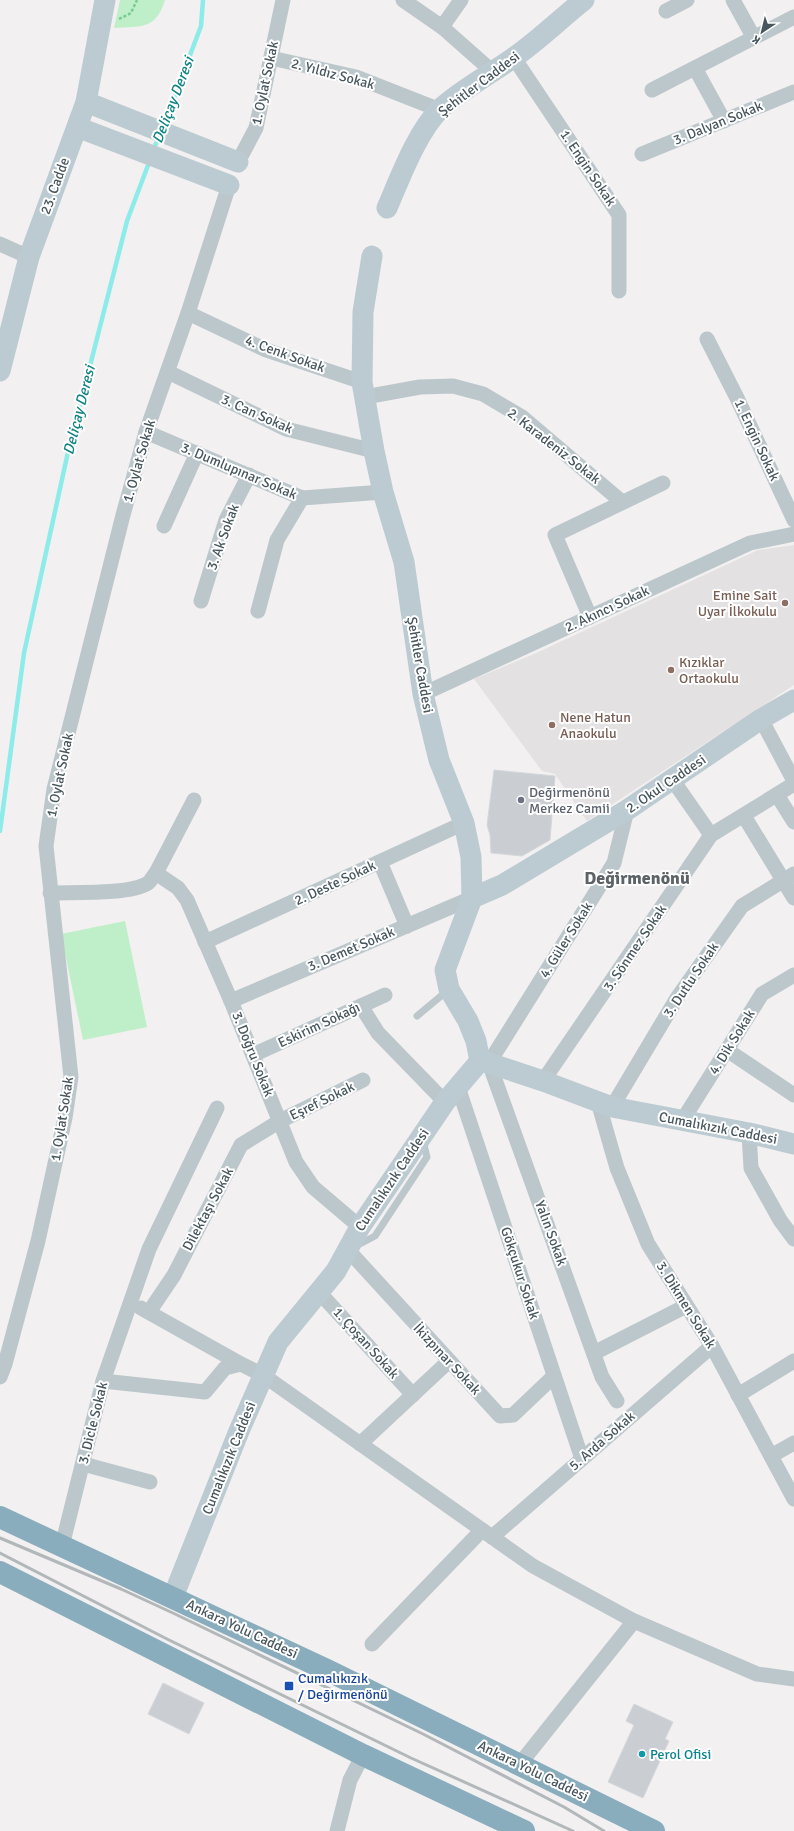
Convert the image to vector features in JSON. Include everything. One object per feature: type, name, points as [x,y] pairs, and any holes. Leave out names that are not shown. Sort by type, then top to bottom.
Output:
[{"type":"highway","name":"Ankara Yolu Caddesi","points":[[0,1517],[336,1674],[654,1831]]},
{"type":"highway","points":[[0,1572],[362,1755],[524,1831]]},
{"type":"street","name":"23. Cadde","points":[[0,371],[29,258],[86,102],[105,0]]},
{"type":"street","name":"1. Oylat Sokak","points":[[238,162],[256,128],[283,0]]},
{"type":"street","points":[[403,0],[442,27],[493,72]]},
{"type":"street","points":[[442,27],[461,0]]},
{"type":"street","points":[[666,11],[687,0]]},
{"type":"street","points":[[734,0],[754,38]]},
{"type":"street","name":"Şehitler Caddesi","points":[[387,208],[405,166],[421,136],[440,110],[514,58],[575,3]]},
{"type":"street","points":[[652,90],[794,17]]},
{"type":"street","name":"2. Yıldız Sokak","points":[[271,58],[356,77],[440,110]]},
{"type":"street","name":"1. Engin Sokak","points":[[514,58],[619,215],[619,291]]},
{"type":"street","points":[[695,68],[724,121]]},
{"type":"street","name":"3. Dalyan Sokak","points":[[642,154],[794,92]]},
{"type":"street","points":[[86,102],[238,162]]},
{"type":"street","points":[[77,127],[229,185]]},
{"type":"street","name":"1. Oylat Sokak","points":[[0,1378],[38,1241],[65,1118],[71,1077],[46,846],[54,789],[123,515],[146,432],[188,313],[229,185]]},
{"type":"street","points":[[0,244],[29,258]]},
{"type":"street","name":"Şehitler Caddesi","points":[[372,256],[363,312],[364,389],[374,451],[383,492],[404,562],[423,694],[439,760],[464,823],[471,857],[472,898],[445,970],[449,990],[468,1021],[484,1062]]},
{"type":"street","name":"4. Cenk Sokak","points":[[188,313],[266,350],[364,389]]},
{"type":"street","name":"1. Engin Sokak","points":[[708,339],[794,520]]},
{"type":"street","name":"3. Can Sokak","points":[[168,372],[286,429],[374,451]]},
{"type":"street","name":"2. Karadeniz Sokak","points":[[364,389],[453,386],[483,394],[522,417],[622,502]]},
{"type":"street","name":"3. Dumlupınar Sokak","points":[[146,432],[302,498],[383,492]]},
{"type":"street","points":[[164,526],[197,453]]},
{"type":"street","name":"3. Ak Sokak","points":[[201,601],[226,520],[249,475]]},
{"type":"street","points":[[590,617],[555,535],[663,483]]},
{"type":"street","points":[[258,611],[277,540],[302,498]]},
{"type":"street","name":"2. Akıncı Sokak","points":[[423,694],[750,543],[794,534]]},
{"type":"street","name":"2. Okul Caddesi","points":[[472,898],[502,885],[627,810],[761,720],[794,700]]},
{"type":"street","points":[[761,720],[794,783]]},
{"type":"street","points":[[672,780],[711,835]]},
{"type":"street","name":"3. Sönmez Sokak","points":[[543,1081],[711,835],[744,816],[794,783]]},
{"type":"street","points":[[777,795],[794,822]]},
{"type":"street","points":[[50,893],[134,888],[148,883],[156,873],[194,800]]},
{"type":"street","name":"4. Güler Sokak","points":[[484,1062],[614,863],[627,810]]},
{"type":"street","points":[[744,816],[788,877],[794,898]]},
{"type":"street","name":"2. Deste Sokak","points":[[205,942],[464,823]]},
{"type":"street","points":[[380,862],[407,926]]},
{"type":"street","name":"3. Doğru Sokak","points":[[156,873],[178,888],[182,894],[231,1001],[296,1162],[314,1187],[360,1227]]},
{"type":"street","name":"3. Dutlu Sokak","points":[[605,1105],[677,998],[742,906],[788,877]]},
{"type":"street","name":"3. Demet Sokak","points":[[231,1001],[472,898]]},
{"type":"street","name":"4. Dik Sokak","points":[[682,1121],[762,994],[794,975]]},
{"type":"street","name":"Eskirim Sokağı","points":[[253,1055],[384,995]]},
{"type":"street","points":[[361,1006],[378,1033],[445,1102]]},
{"type":"street","points":[[727,1050],[794,1095]]},
{"type":"street","name":"Cumalıkızık Caddesi","points":[[173,1597],[239,1431],[278,1342],[336,1271],[360,1227],[445,1102],[484,1062],[543,1081],[605,1105],[749,1133],[794,1144]]},
{"type":"street","name":"Yalın Sokak","points":[[484,1062],[602,1377],[617,1401]]},
{"type":"street","name":"Eşref Sokak","points":[[280,1121],[363,1080]]},
{"type":"street","name":"Gökçukur Sokak","points":[[458,1087],[582,1459]]},
{"type":"street","name":"3. Dikmen Sokak","points":[[605,1105],[616,1168],[648,1244],[712,1346],[794,1499]]},
{"type":"street","name":"3. Dicle Sokak","points":[[62,1546],[103,1381],[149,1249],[217,1108]]},
{"type":"street","name":"Dilektaşı Sokak","points":[[149,1312],[174,1274],[241,1145],[280,1121]]},
{"type":"street","points":[[749,1133],[751,1168],[780,1220],[794,1239]]},
{"type":"street","name":"İkizpınar Sokak","points":[[348,1250],[500,1416],[513,1415],[554,1376]]},
{"type":"street","name":"1. Çoşan Sokak","points":[[319,1292],[413,1394]]},
{"type":"street","points":[[131,1302],[263,1375],[533,1566],[634,1622],[757,1674],[794,1679]]},
{"type":"street","points":[[594,1353],[686,1306]]},
{"type":"street","name":"5. Arda Sokak","points":[[372,1644],[487,1534],[582,1459],[712,1346]]},
{"type":"street","points":[[360,1444],[449,1361]]},
{"type":"street","points":[[738,1395],[794,1361]]},
{"type":"street","points":[[103,1381],[206,1392],[226,1368],[241,1364]]},
{"type":"street","points":[[772,1456],[794,1443]]},
{"type":"street","points":[[83,1464],[150,1482]]},
{"type":"street","points":[[519,1764],[634,1622]]},
{"type":"street","points":[[337,1831],[350,1780],[362,1755]]},
{"type":"lane","points":[[417,1016],[438,996],[449,990]]},
{"type":"lane","points":[[348,1250],[374,1236],[427,1158],[421,1136]]},
{"type":"path","points":[[101,20],[117,20],[131,13],[137,0]]},
{"type":"shaded area","name":"Kızıklar Ortaokulu","points":[[794,545],[794,685],[587,821],[555,774],[542,771],[474,679],[534,654],[758,550]]},
{"type":"green space","points":[[120,0],[165,0],[157,17],[152,22],[140,26],[114,28]]},
{"type":"green space","points":[[125,921],[147,1027],[83,1040],[61,934]]},
{"type":"building","name":"Değirmenönü Merkez Camii","points":[[494,770],[555,776],[550,840],[522,856],[491,853],[490,835],[487,825]]},
{"type":"building","points":[[163,1683],[204,1703],[189,1734],[148,1714]]},
{"type":"building","name":"Perol Ofisi","points":[[634,1704],[673,1722],[665,1739],[669,1741],[643,1798],[608,1782],[634,1725],[626,1721]]},
{"type":"waterway","name":"Deliçay Deresi","points":[[163,127],[201,26],[203,0]]},
{"type":"waterway","name":"Deliçay Deresi","points":[[153,151],[159,136]]},
{"type":"waterway","name":"Deliçay Deresi","points":[[0,831],[24,653],[68,452],[127,221],[150,160]]},
{"type":"railway","points":[[0,1538],[121,1589],[175,1614],[423,1734],[564,1807],[604,1831]]},
{"type":"railway","points":[[0,1553],[167,1639],[411,1758],[573,1831]]},
{"type":"place","name":"Emine Sait Uyar İlkokulu","points":[[785,603]]},
{"type":"place","name":"Kızıklar Ortaokulu","points":[[671,670]]},
{"type":"place","name":"Nene Hatun Anaokulu","points":[[552,725]]},
{"type":"place","name":"Değirmenönü Merkez Camii","points":[[521,800]]},
{"type":"place","name":"Cumalıkızık / Değirmenönü","points":[[289,1686]]},
{"type":"place","name":"Perol Ofisi","points":[[642,1754]]},
{"type":"district","name":"Değirmenönü","points":[[637,878]]}]
